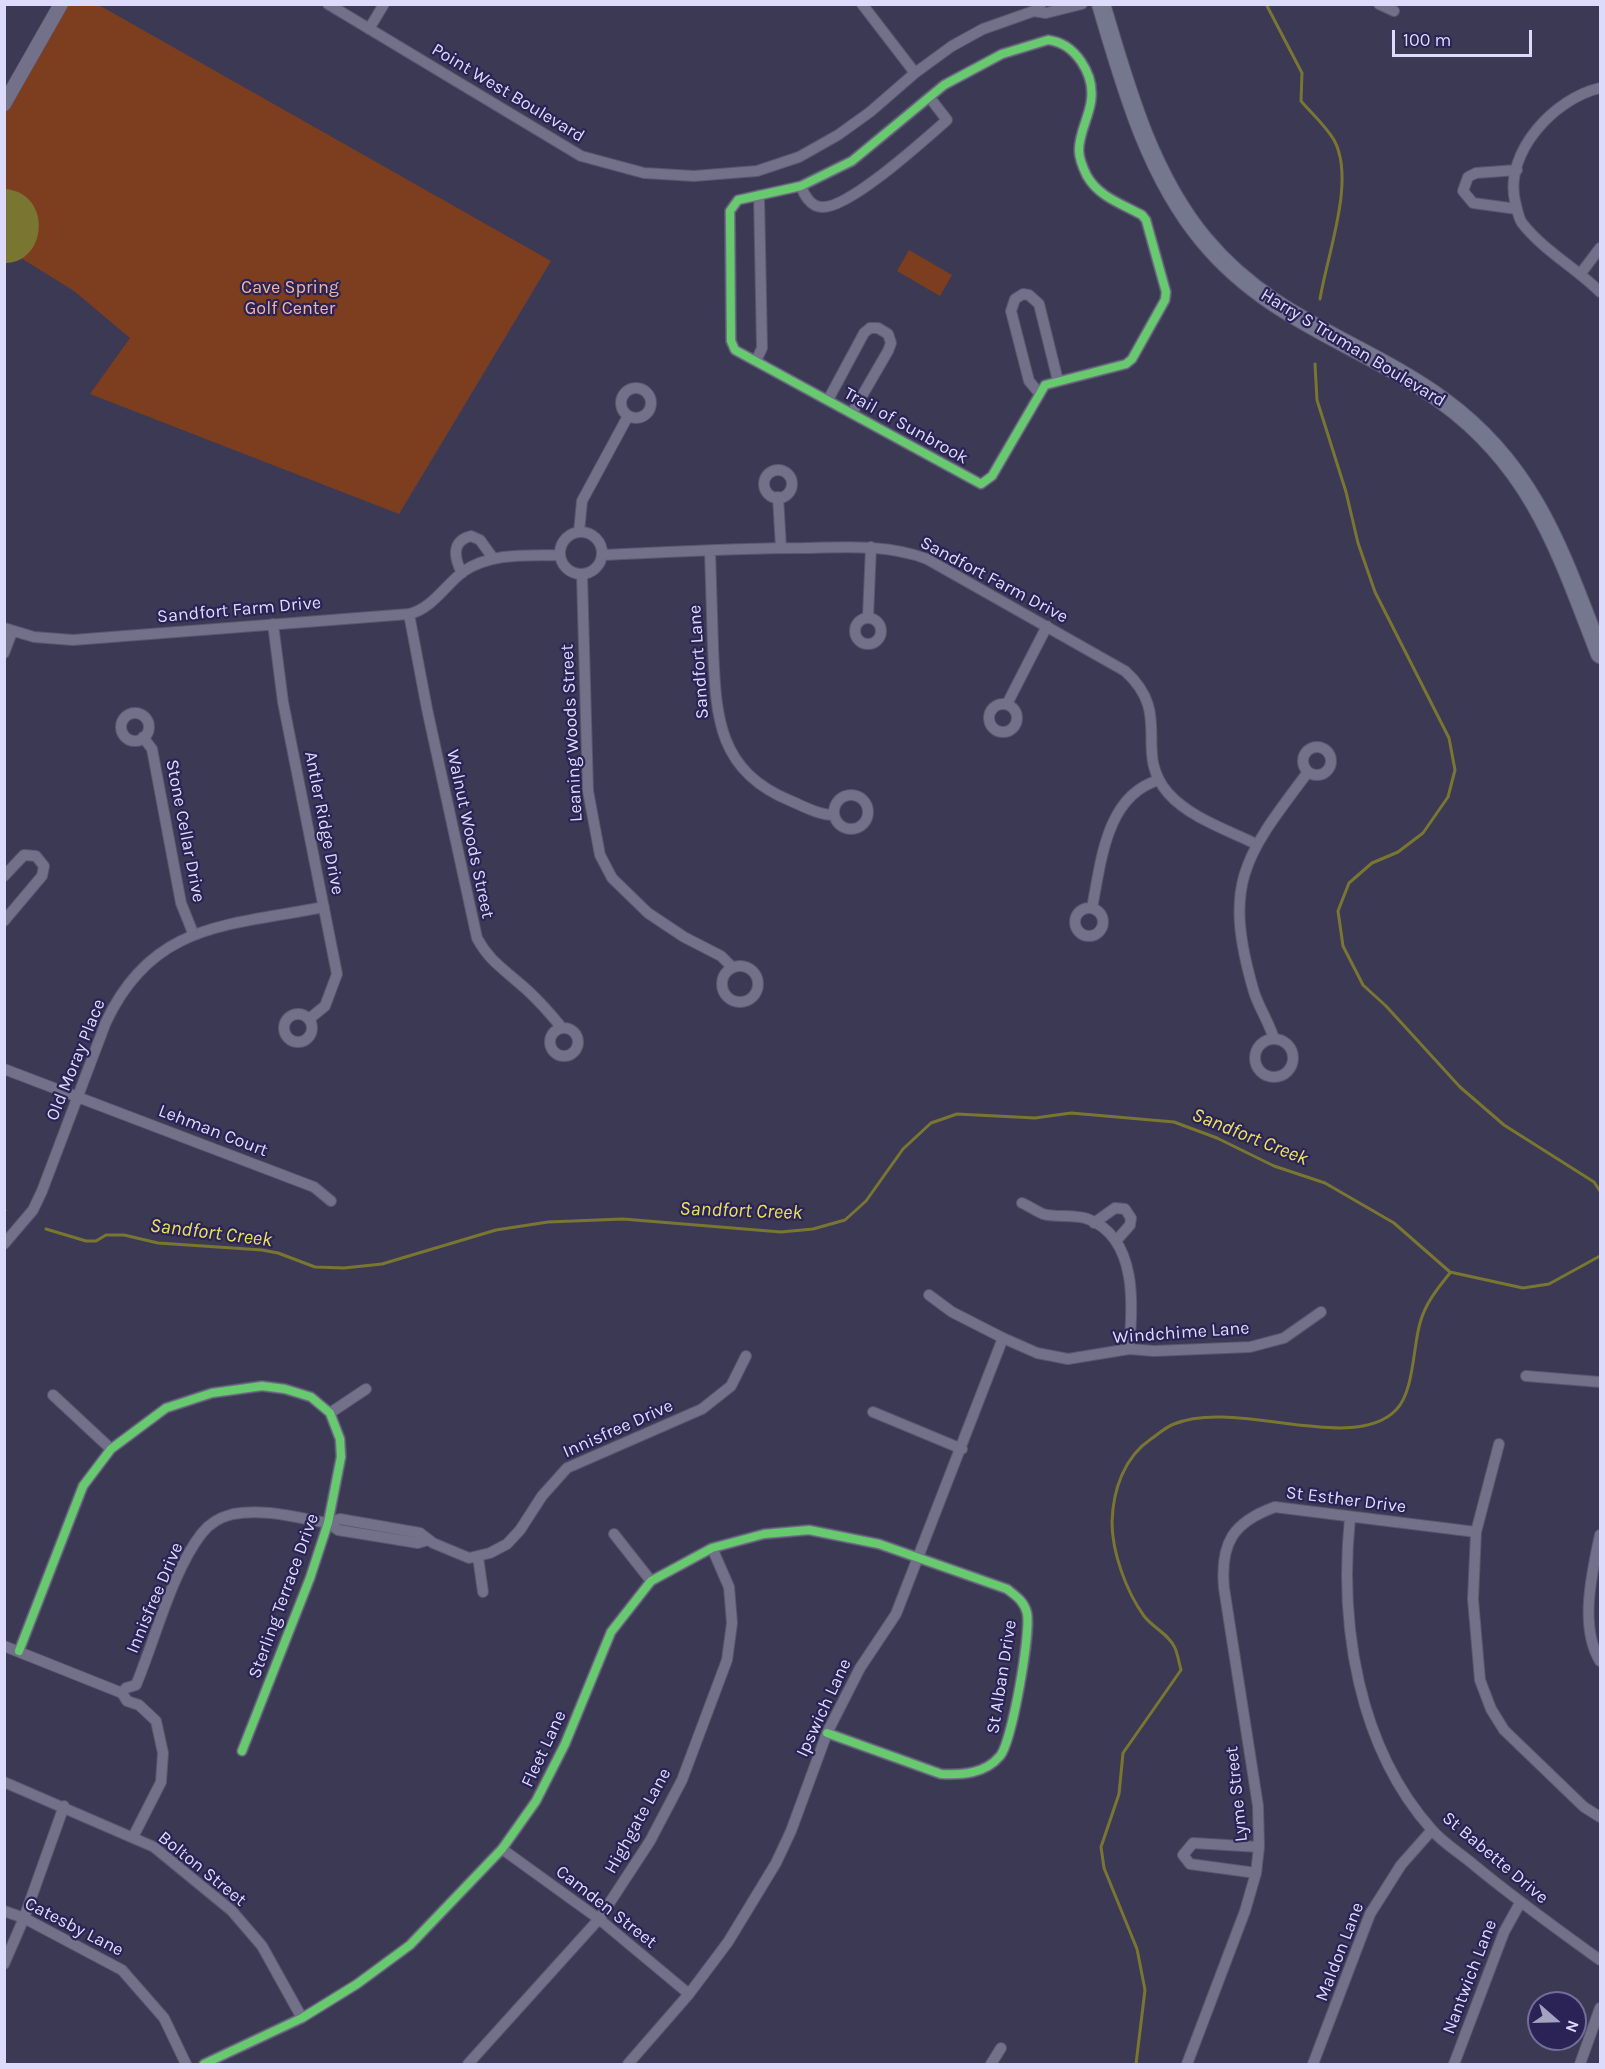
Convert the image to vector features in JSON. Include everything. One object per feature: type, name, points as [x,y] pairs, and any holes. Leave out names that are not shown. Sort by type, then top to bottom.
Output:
[{"type":"main road","name":"Harry S Truman Boulevard","points":[[1101,4],[1150,150],[1188,218],[1204,240],[1247,283],[1268,300],[1301,321],[1420,387],[1476,428],[1503,457],[1537,503],[1561,551],[1600,654]]},
{"type":"street","points":[[4,104],[61,4]]},
{"type":"street","name":"Point West Boulevard","points":[[328,4],[581,156],[657,175],[694,176],[757,171],[800,157],[838,135],[870,112],[915,73],[952,46],[983,29],[1037,8],[1046,13],[1082,4]]},
{"type":"street","points":[[369,29],[384,4]]},
{"type":"street","points":[[861,4],[915,73]]},
{"type":"street","points":[[1379,4],[1394,11]]},
{"type":"street","name":"Trail of Sunbrook","points":[[1048,40],[1075,53],[1083,64],[1092,99],[1079,150],[1081,161],[1093,185],[1102,194],[1142,215],[1166,292],[1165,300],[1132,359],[1126,364],[1045,385],[1038,393],[992,476],[981,484],[735,350],[731,341],[730,211],[738,200],[801,186],[868,150],[930,98],[944,85],[1002,54],[1048,40]]},
{"type":"street","points":[[1600,88],[1585,92],[1554,110],[1533,132],[1516,170],[1513,189],[1520,221],[1544,245],[1581,273],[1600,292]]},
{"type":"street","points":[[801,186],[804,196],[815,206],[825,208],[858,192],[947,120],[930,98]]},
{"type":"street","points":[[1516,170],[1476,173],[1468,177],[1463,191],[1473,203],[1517,209]]},
{"type":"street","points":[[756,361],[762,348],[759,195]]},
{"type":"street","points":[[1581,273],[1600,248]]},
{"type":"street","points":[[1038,393],[1029,381],[1011,311],[1015,299],[1019,296],[1029,295],[1039,304],[1058,381]]},
{"type":"street","points":[[828,400],[864,333],[870,328],[878,328],[888,334],[891,343],[852,413]]},
{"type":"street","points":[[579,532],[582,501],[628,416]]},
{"type":"street","points":[[778,497],[781,548]]},
{"type":"street","points":[[579,532],[596,538],[602,555],[593,571],[582,575],[575,574],[564,567],[559,555],[567,537],[579,532]]},
{"type":"street","points":[[462,573],[455,552],[456,545],[463,537],[471,536],[480,540],[493,558]]},
{"type":"street","points":[[868,617],[871,547]]},
{"type":"street","name":"Sandfort Farm Drive","points":[[602,555],[871,547],[905,550],[927,559],[1115,665],[1137,682],[1147,697],[1152,711],[1153,765],[1160,780],[1183,807],[1256,844]]},
{"type":"street","name":"Sandfort Lane","points":[[710,551],[716,713],[732,753],[757,782],[778,796],[824,815],[834,815]]},
{"type":"street","name":"Sandfort Farm Drive","points":[[8,630],[53,640],[73,640],[409,614],[429,603],[462,573],[493,558],[559,555]]},
{"type":"street","name":"Leaning Woods Street","points":[[582,575],[588,791],[600,855],[612,878],[648,913],[684,937],[721,956],[732,968]]},
{"type":"street","name":"Walnut Woods Street","points":[[409,614],[429,720],[477,938],[484,952],[500,969],[524,987],[562,1028]]},
{"type":"street","name":"Antler Ridge Drive","points":[[273,624],[283,702],[337,974],[336,982],[325,1006],[309,1019]]},
{"type":"street","points":[[1007,704],[1047,626]]},
{"type":"street","points":[[4,653],[8,630]]},
{"type":"street","name":"Stone Cellar Drive","points":[[143,737],[152,749],[181,903],[193,933]]},
{"type":"street","points":[[1274,1039],[1254,994],[1240,934],[1240,888],[1246,864],[1256,844],[1308,772]]},
{"type":"street","points":[[1092,909],[1119,809],[1140,787],[1160,780]]},
{"type":"street","points":[[4,876],[8,864],[24,855],[31,854],[42,861],[45,869],[4,921]]},
{"type":"street","name":"Old Moray Place","points":[[4,1244],[33,1210],[117,1000],[133,977],[154,957],[193,933],[324,907]]},
{"type":"street","name":"Lehman Court","points":[[4,1069],[314,1187],[331,1201]]},
{"type":"street","points":[[1022,1203],[1044,1214],[1071,1215],[1094,1222],[1116,1241],[1127,1269],[1132,1315],[1129,1349]]},
{"type":"street","points":[[1094,1222],[1115,1208],[1125,1209],[1131,1218],[1130,1225],[1116,1241]]},
{"type":"street","name":"Windchime Lane","points":[[929,1295],[952,1312],[1003,1338],[1053,1358],[1092,1357],[1129,1349],[1154,1352],[1250,1347],[1284,1338],[1320,1312]]},
{"type":"street","name":"Ipswich Lane","points":[[628,2064],[689,1994],[728,1942],[769,1877],[791,1831],[827,1733],[860,1668],[896,1614],[962,1449],[1003,1338]]},
{"type":"street","name":"Innisfree Drive","points":[[136,1685],[188,1556],[202,1532],[215,1521],[231,1515],[254,1511],[328,1523],[338,1530],[418,1543],[428,1540],[469,1558],[478,1557],[507,1544],[567,1468],[702,1409],[730,1386],[746,1356]]},
{"type":"street","points":[[1526,1376],[1600,1382]]},
{"type":"street","points":[[19,1651],[83,1486],[111,1449],[166,1408],[212,1393],[262,1386],[285,1389],[311,1397],[330,1413],[366,1389]]},
{"type":"street","points":[[53,1395],[111,1449]]},
{"type":"street","points":[[873,1412],[962,1449]]},
{"type":"street","name":"Sterling Terrace Drive","points":[[242,1750],[310,1578],[328,1523],[341,1457],[340,1438],[330,1413]]},
{"type":"street","points":[[1499,1444],[1476,1532],[1473,1599],[1475,1653],[1480,1680],[1491,1709],[1504,1730],[1520,1749],[1584,1807],[1600,1817]]},
{"type":"street","name":"St Esther Drive","points":[[1226,1546],[1245,1521],[1275,1507],[1314,1509],[1350,1518],[1476,1532]]},
{"type":"street","name":"St Babette Drive","points":[[1350,1518],[1346,1564],[1347,1609],[1373,1732],[1389,1769],[1432,1830],[1520,1903],[1600,1960]]},
{"type":"street","name":"Fleet Lane","points":[[204,2064],[302,2018],[357,1984],[410,1945],[502,1849],[536,1801],[565,1744],[611,1632],[651,1581],[712,1548],[764,1534],[809,1530],[879,1544],[919,1559]]},
{"type":"street","points":[[614,1534],[651,1581]]},
{"type":"street","points":[[1600,1535],[1591,1606],[1591,1640],[1600,1661]]},
{"type":"street","name":"Lyme Street","points":[[1187,2064],[1245,1911],[1256,1873],[1259,1847],[1258,1806],[1224,1588],[1222,1562],[1226,1546]]},
{"type":"street","name":"Highgate Lane","points":[[468,2064],[599,1919],[650,1841],[682,1780],[727,1660],[732,1623],[729,1587],[712,1548]]},
{"type":"street","points":[[478,1557],[483,1592]]},
{"type":"street","name":"St Alban Drive","points":[[827,1733],[941,1774],[961,1775],[980,1770],[1000,1756],[1007,1745],[1027,1633],[1026,1610],[1021,1599],[1007,1589],[919,1559]]},
{"type":"street","points":[[4,1646],[123,1693],[127,1701],[139,1704],[156,1721],[161,1732],[163,1754],[161,1782],[132,1837]]},
{"type":"street","points":[[123,1693],[126,1688],[136,1685],[141,1695],[139,1704]]},
{"type":"street","name":"Bolton Street","points":[[4,1782],[64,1806],[154,1847],[232,1911],[262,1946],[302,2018]]},
{"type":"street","points":[[4,1964],[24,1918],[64,1806]]},
{"type":"street","name":"Maldon Lane","points":[[1313,2064],[1370,1914],[1401,1865],[1432,1830]]},
{"type":"street","points":[[1256,1873],[1190,1864],[1183,1855],[1192,1843],[1259,1847]]},
{"type":"street","name":"Camden Street","points":[[502,1849],[599,1919],[689,1994]]},
{"type":"street","name":"Nantwich Lane","points":[[1454,2064],[1504,1932],[1520,1903]]},
{"type":"street","name":"Catesby Lane","points":[[4,1911],[24,1918],[122,1970],[164,2018],[186,2064]]},
{"type":"street","points":[[1580,2064],[1600,2008]]},
{"type":"street","points":[[991,2064],[1001,2048]]},
{"type":"green space","name":"Cave Spring Golf Center","points":[[97,4],[551,261],[399,514],[90,394],[130,338],[74,291],[5,248],[5,99],[61,5]]},
{"type":"green space","points":[[909,250],[952,275],[940,296],[897,271]]},
{"type":"shaded area","points":[[5,189],[21,193],[31,202],[37,214],[39,228],[36,241],[29,252],[19,260],[5,263]]},
{"type":"waterway","points":[[1266,4],[1302,73],[1301,101],[1323,124],[1334,140],[1340,157],[1342,176],[1338,218],[1320,299]]},
{"type":"waterway","points":[[1315,364],[1317,400],[1346,492],[1358,543],[1375,592],[1449,738],[1455,770],[1448,797],[1423,833],[1398,852],[1372,863],[1349,883],[1338,911],[1343,946],[1363,985],[1386,1006],[1460,1087],[1504,1125],[1594,1182],[1600,1191]]},
{"type":"waterway","name":"Sandfort Creek","points":[[46,1229],[86,1241],[96,1241],[106,1235],[124,1235],[158,1243],[262,1250],[278,1253],[315,1267],[344,1268],[382,1264],[496,1230],[548,1222],[623,1219],[781,1232],[813,1229],[845,1220],[866,1201],[903,1149],[931,1123],[957,1114],[1035,1118],[1071,1113],[1174,1122],[1217,1138],[1274,1166],[1325,1183],[1394,1223],[1450,1272],[1523,1288],[1549,1284],[1600,1256]]},
{"type":"waterway","points":[[1136,2064],[1145,1990],[1137,1949],[1104,1868],[1101,1847],[1119,1794],[1123,1753],[1181,1670],[1173,1643],[1147,1620],[1137,1606],[1117,1558],[1112,1522],[1115,1498],[1122,1475],[1134,1455],[1159,1433],[1174,1424],[1199,1418],[1228,1417],[1351,1428],[1376,1422],[1396,1410],[1402,1402],[1410,1381],[1422,1316],[1432,1297],[1450,1273]]},
{"type":"cycle path","points":[[1048,40],[1067,47],[1075,54],[1086,71],[1090,80],[1091,101],[1079,144],[1082,163],[1087,176],[1098,189],[1111,199],[1142,215],[1146,220],[1166,292],[1165,300],[1132,359],[1126,364],[1045,385],[992,476],[981,484],[735,350],[731,341],[730,211],[738,200],[801,186],[852,161],[944,85],[1002,54],[1048,40]]},
{"type":"cycle path","points":[[19,1651],[83,1486],[111,1449],[166,1408],[212,1393],[262,1386],[285,1389],[311,1397],[330,1413],[340,1439],[341,1457],[328,1523],[310,1578],[242,1751]]},
{"type":"cycle path","points":[[204,2064],[302,2018],[357,1984],[410,1945],[502,1849],[536,1801],[565,1744],[611,1632],[651,1581],[712,1548],[764,1534],[809,1530],[879,1544],[1007,1589],[1024,1605],[1027,1613],[1026,1642],[1015,1710],[1005,1747],[1000,1756],[987,1767],[973,1772],[941,1774],[827,1733]]}]
